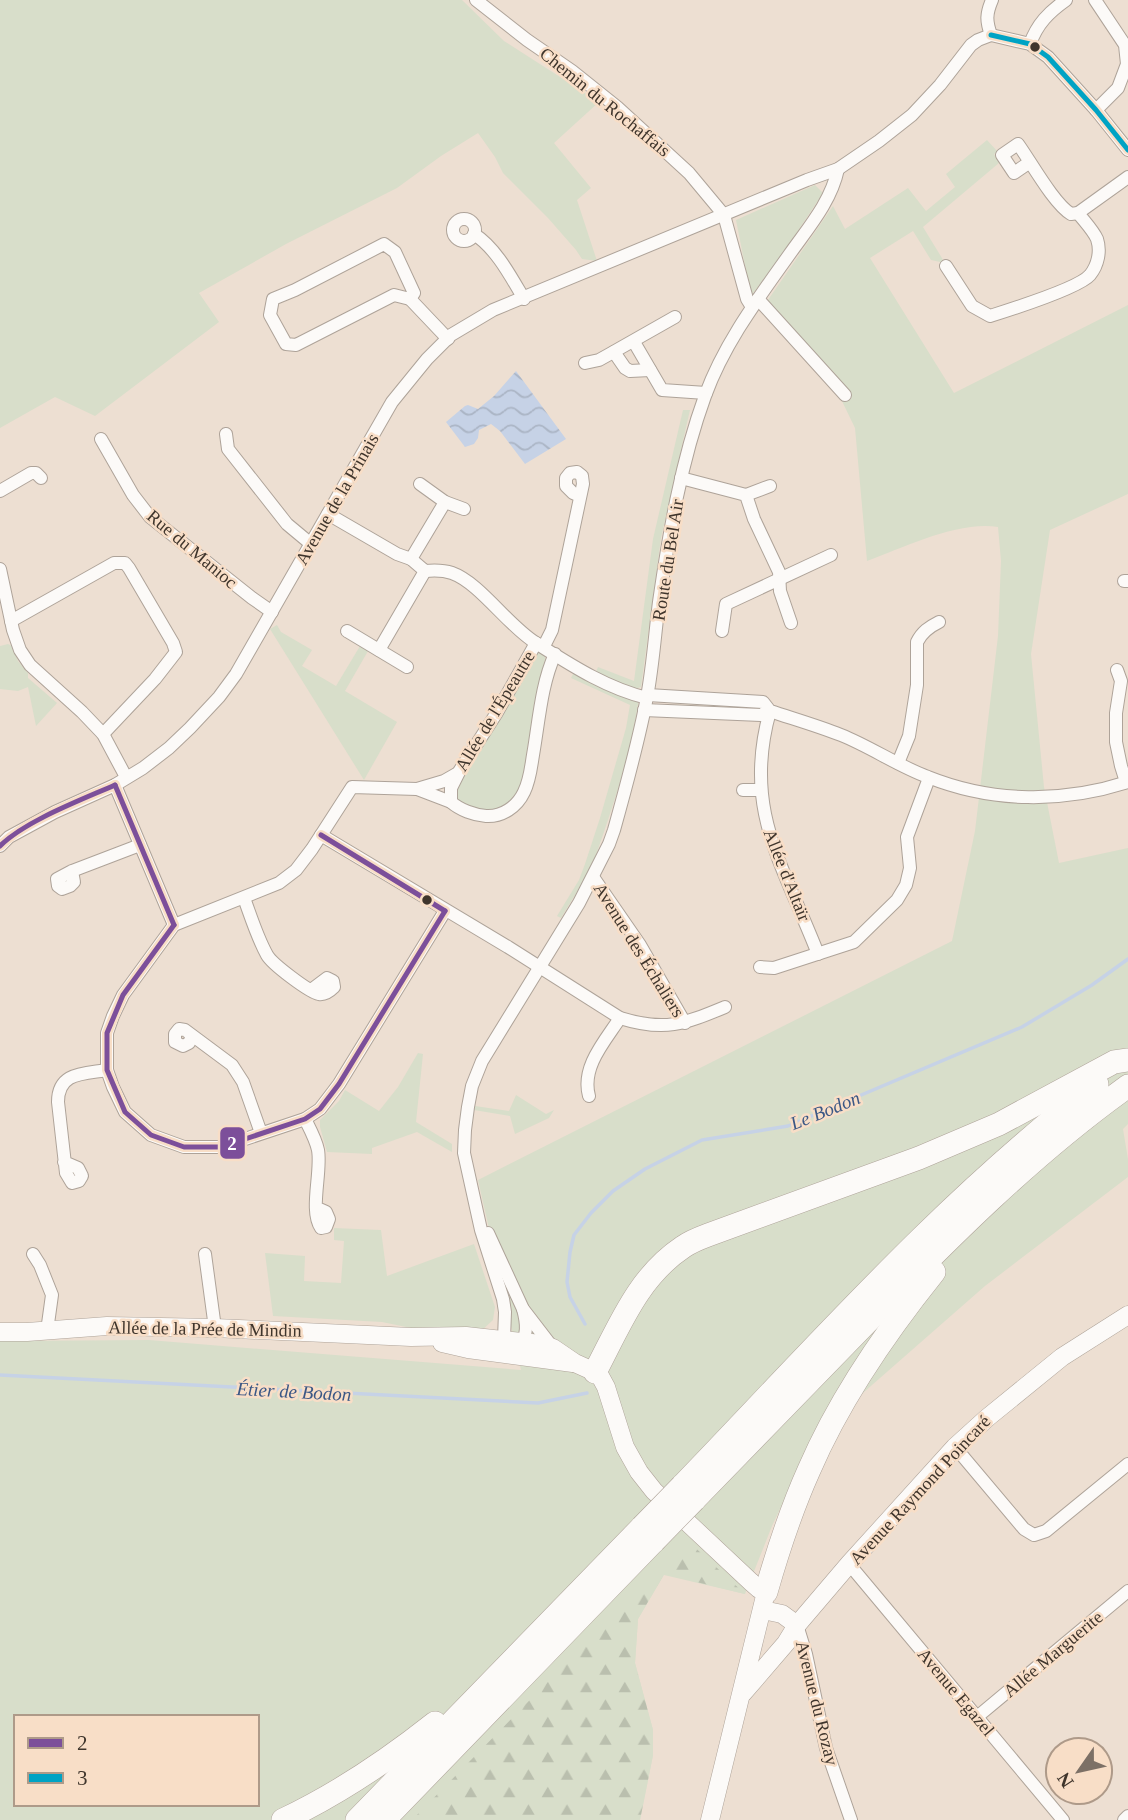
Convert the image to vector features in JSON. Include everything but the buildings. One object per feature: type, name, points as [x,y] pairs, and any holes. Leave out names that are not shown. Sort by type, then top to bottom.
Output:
[{"type":"highway","points":[[585,1367],[611,1343],[644,1282],[685,1245],[919,1158],[999,1124],[1114,1062],[1128,1061]]},
{"type":"highway","points":[[688,1493],[933,1227],[1043,1128],[1128,1061]]},
{"type":"highway","points":[[384,1820],[688,1493],[973,1216],[1046,1151],[1128,1086]]},
{"type":"highway","points":[[765,1601],[783,1535],[809,1470],[834,1418],[907,1305],[964,1238],[973,1216]]},
{"type":"highway","points":[[357,1820],[481,1693],[648,1534]]},
{"type":"highway","points":[[283,1820],[336,1793],[371,1771],[466,1697],[481,1693]]},
{"type":"highway","points":[[397,1820],[418,1797],[424,1778]]},
{"type":"street","name":"Chemin du Rochaffais","points":[[476,0],[617,107],[689,173],[724,215]]},
{"type":"street","points":[[992,0],[986,21],[991,35],[1030,44],[1048,57],[1128,150]]},
{"type":"street","points":[[1030,44],[1042,20],[1066,0]]},
{"type":"street","points":[[1095,0],[1125,46],[1127,64],[1118,88],[1096,110]]},
{"type":"street","name":"Avenue de la Prinais","points":[[0,845],[9,837],[55,812],[143,768],[169,748],[219,697],[236,674],[392,402],[427,359],[448,339],[493,310],[838,169],[912,115],[971,45],[991,35]]},
{"type":"street","points":[[1030,162],[1063,209],[1071,214],[1077,213],[1128,177]]},
{"type":"street","name":"Route du Bel Air","points":[[478,1217],[464,1153],[472,1086],[482,1061],[579,903],[614,830],[647,701],[660,599],[681,478],[706,393],[724,351],[825,204],[835,184],[838,169]]},
{"type":"street","points":[[820,176],[831,192]]},
{"type":"street","points":[[946,266],[972,306],[990,316],[1074,285],[1091,274],[1097,264],[1099,248],[1096,238],[1077,213]]},
{"type":"street","points":[[724,215],[747,299],[755,303],[845,395]]},
{"type":"street","points":[[474,234],[498,259],[524,299]]},
{"type":"street","points":[[410,299],[414,293],[395,253],[384,244],[273,299],[270,315],[286,344],[296,345],[394,295],[410,299],[448,339]]},
{"type":"street","points":[[585,363],[599,360],[675,317]]},
{"type":"street","points":[[634,342],[662,390],[706,393]]},
{"type":"street","points":[[614,352],[630,372],[650,370]]},
{"type":"street","points":[[226,434],[228,449],[287,524],[311,544]]},
{"type":"street","name":"Rue du Manioc","points":[[100,439],[133,495],[150,517],[272,612]]},
{"type":"street","points":[[0,491],[31,473],[36,473],[41,478]]},
{"type":"street","points":[[681,478],[746,495],[770,486]]},
{"type":"street","points":[[420,484],[445,502],[464,509]]},
{"type":"street","points":[[746,495],[754,519],[779,572],[780,591],[791,623]]},
{"type":"street","name":"Allée de l'Épeautre","points":[[545,648],[547,673],[524,793],[514,807],[495,817],[477,815],[451,802],[451,788],[458,774],[496,714],[545,648],[552,630],[580,496]]},
{"type":"street","points":[[411,559],[445,502]]},
{"type":"street","points":[[328,514],[397,554],[411,559],[425,571],[454,573],[467,581],[518,629],[573,667],[602,682],[647,701],[761,715],[770,711],[843,735],[929,778],[964,788],[1019,797],[1049,798],[1077,795],[1127,782],[1116,743],[1116,713],[1121,681],[1117,670]]},
{"type":"street","points":[[722,631],[726,604],[831,555]]},
{"type":"street","points":[[11,621],[114,563],[125,563],[130,568],[176,652],[155,679],[103,734]]},
{"type":"street","points":[[0,569],[20,650],[30,665],[103,734],[121,781],[139,845],[174,925]]},
{"type":"street","points":[[379,650],[425,571]]},
{"type":"street","points":[[898,762],[909,736],[917,685],[917,642],[927,628],[939,622]]},
{"type":"street","points":[[347,631],[407,667]]},
{"type":"street","name":"Allée d'Altaïr","points":[[770,711],[763,737],[761,790],[764,816],[771,840],[818,954]]},
{"type":"street","points":[[445,911],[340,1084],[320,1108],[305,1119],[221,1147],[184,1147],[151,1135],[125,1112],[107,1070],[107,1032],[118,1004],[174,925],[279,883],[296,870],[352,787],[417,789],[458,774]]},
{"type":"street","points":[[760,967],[774,968],[854,942],[897,900],[906,885],[910,868],[907,837],[929,778]]},
{"type":"street","points":[[417,789],[451,802]]},
{"type":"street","points":[[743,790],[761,790]]},
{"type":"street","name":"Avenue des Échaliers","points":[[321,835],[620,1018],[658,1026],[685,1023],[725,1007]]},
{"type":"street","points":[[72,871],[139,845]]},
{"type":"street","name":"Avenue des Échaliers","points":[[593,877],[639,946],[685,1023]]},
{"type":"street","points":[[244,898],[268,957],[276,967],[311,990]]},
{"type":"street","points":[[589,1096],[589,1069],[620,1018]]},
{"type":"street","points":[[192,1036],[232,1065],[243,1082],[261,1133]]},
{"type":"street","points":[[65,1162],[58,1092],[66,1079],[107,1070]]},
{"type":"street","points":[[305,1119],[318,1151],[317,1208]]},
{"type":"street","points":[[478,1217],[493,1241],[523,1309],[528,1325],[519,1348]]},
{"type":"street","points":[[478,1217],[505,1312],[504,1339]]},
{"type":"street","points":[[33,1254],[52,1296],[47,1331]]},
{"type":"street","points":[[205,1254],[215,1328]]},
{"type":"street","points":[[523,1309],[553,1348]]},
{"type":"street","name":"Avenue Raymond Poincaré","points":[[741,1696],[849,1564],[955,1447],[1062,1357],[1128,1315]]},
{"type":"street","name":"Allée de la Prée de Mindin","points":[[0,1332],[107,1326],[411,1337]]},
{"type":"street","points":[[411,1337],[466,1336],[504,1339],[519,1348],[585,1367]]},
{"type":"street","points":[[411,1337],[468,1349],[519,1348],[541,1343],[585,1367],[606,1387],[625,1447],[654,1491],[759,1589],[765,1601],[797,1625]]},
{"type":"street","points":[[955,1447],[1024,1529],[1034,1535],[1046,1531],[1128,1464]]},
{"type":"street","name":"Avenue Egazel","points":[[849,1564],[1063,1820]]},
{"type":"street","name":"Allée Marguerite","points":[[977,1717],[1128,1591]]},
{"type":"street","name":"Avenue Raymond Poincaré","points":[[710,1820],[765,1601]]},
{"type":"street","name":"Avenue du Rozay","points":[[797,1625],[806,1654],[826,1748],[852,1820]]},
{"type":"street","points":[[758,1629],[768,1638],[786,1643]]},
{"type":"street","points":[[1124,1820],[1128,1816]]},
{"type":"green space","points":[[0,0],[462,0],[504,41],[599,102],[554,143],[591,188],[577,200],[597,261],[582,259],[548,218],[503,173],[478,133],[397,188],[286,244],[199,293],[219,322],[95,416],[55,397],[0,428]]},
{"type":"green space","points":[[987,140],[998,152],[994,154],[999,163],[923,227],[945,263],[931,260],[913,231],[870,258],[954,393],[1128,305],[1128,494],[1050,530],[1031,654],[1044,787],[1059,863],[1128,848],[1128,1124],[1123,1129],[1128,1177],[985,1286],[815,1435],[772,1526],[745,1594],[664,1575],[638,1619],[635,1663],[653,1730],[653,1755],[640,1820],[0,1820],[0,1341],[149,1340],[521,1370],[478,1180],[952,941],[975,831],[998,636],[1001,561],[998,527],[982,526],[949,531],[867,561],[855,428],[840,397],[761,310],[833,206],[845,229],[908,188],[926,211],[955,187],[946,174]]},
{"type":"green space","points":[[815,185],[823,193],[751,296],[736,220]]},
{"type":"green space","points":[[683,410],[690,410],[661,538],[641,687],[635,689],[595,674],[598,667],[634,681],[653,539]]},
{"type":"green space","points":[[277,625],[281,632],[312,650],[302,666],[336,686],[360,646],[368,651],[345,691],[397,722],[364,780],[270,629]]},
{"type":"green space","points":[[0,646],[12,646],[18,661],[28,673],[28,678],[57,703],[36,726],[28,687],[18,691],[0,689]]},
{"type":"green space","points":[[539,651],[545,659],[534,729],[530,732],[526,755],[529,759],[524,786],[515,801],[493,813],[458,804],[453,792]]},
{"type":"green space","points":[[574,672],[639,698],[624,766],[596,855],[588,877],[561,918],[557,916],[579,880],[600,818],[630,705],[571,678]]},
{"type":"green space","points":[[418,1053],[423,1054],[416,1122],[452,1144],[452,1152],[417,1132],[372,1148],[372,1154],[327,1152],[320,1120],[339,1101],[345,1090],[379,1111],[398,1087]]},
{"type":"green space","points":[[516,1095],[546,1114],[554,1110],[549,1118],[515,1134],[510,1116],[474,1110],[475,1106],[509,1111]]},
{"type":"green space","points":[[334,1228],[381,1230],[387,1276],[474,1244],[495,1307],[493,1320],[481,1331],[273,1316],[265,1253],[305,1256],[304,1281],[341,1283],[344,1241],[334,1240]]},
{"type":"green space","points":[[687,1540],[745,1594],[664,1574],[638,1619],[635,1663],[653,1730],[653,1755],[640,1820],[412,1820]]},
{"type":"water","points":[[516,371],[566,439],[525,464],[500,431],[491,424],[479,430],[474,444],[465,447],[446,422],[465,406],[478,409],[494,396]]},
{"type":"waterway","name":"Le Bodon","points":[[585,1324],[570,1297],[567,1282],[574,1235],[613,1191],[645,1169],[702,1140],[788,1126],[1022,1027],[1092,985],[1128,959]]},
{"type":"waterway","name":"Étier de Bodon","points":[[0,1375],[538,1403],[587,1393]]},
{"type":"transit line","name":"3","points":[[991,35],[1030,44],[1048,57],[1128,150]]},
{"type":"transit line","name":"2","points":[[115,785],[174,925]]},
{"type":"transit line","name":"2","points":[[0,846],[38,820],[115,785]]},
{"type":"transit line","name":"2","points":[[321,835],[445,911]]},
{"type":"transit line","name":"2","points":[[174,925],[123,995],[107,1033],[107,1070],[125,1112],[151,1135],[184,1147],[221,1147],[305,1119],[320,1109],[339,1084],[445,911]]}]
